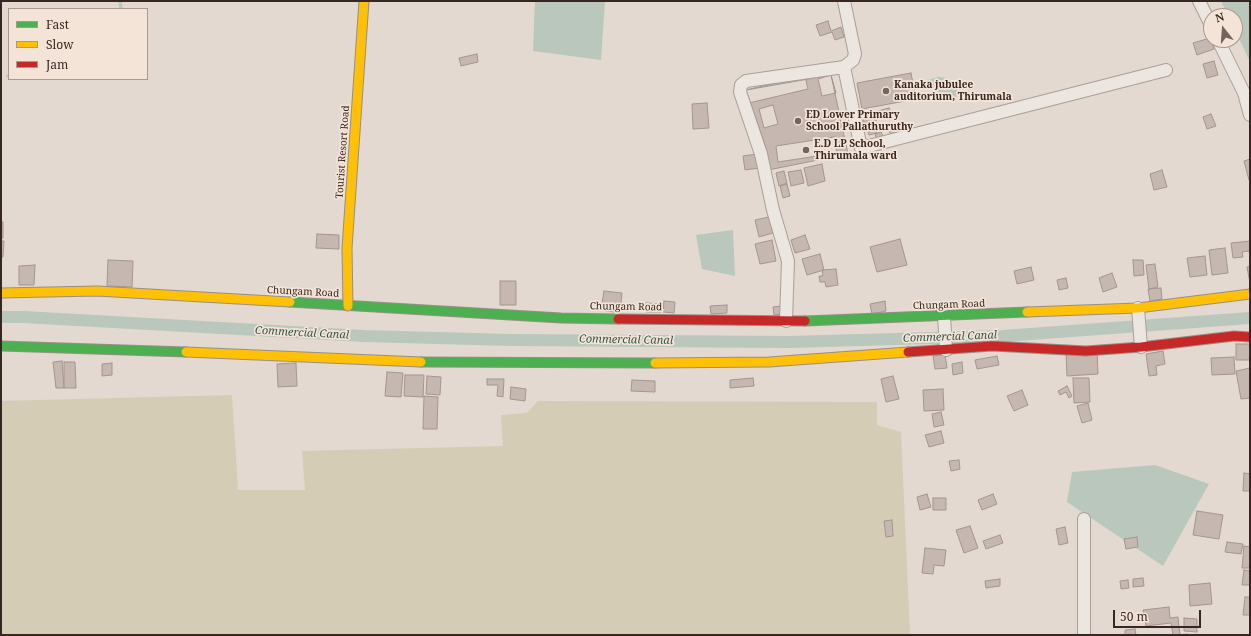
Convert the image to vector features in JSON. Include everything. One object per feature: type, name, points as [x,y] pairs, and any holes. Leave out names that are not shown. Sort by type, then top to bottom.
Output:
[{"type":"street","name":"Tourist Resort Road","points":[[348,306],[347,248],[364,1]]},
{"type":"street","points":[[786,320],[788,261],[773,210],[761,154],[740,92],[741,85],[746,81],[844,67],[853,60],[855,54],[844,1]]},
{"type":"street","points":[[1222,48],[1244,93],[1250,115]]},
{"type":"street","points":[[844,67],[861,148],[1166,70]]},
{"type":"street","name":"Chungam Road","points":[[1,293],[97,291],[561,318],[786,320],[841,320],[1138,308],[1250,294]]},
{"type":"street","points":[[1138,308],[1141,347]]},
{"type":"street","points":[[944,316],[946,350]]},
{"type":"street","points":[[1,346],[203,352],[418,362],[713,363],[769,362],[992,346],[1086,351],[1141,347],[1234,336],[1250,337]]},
{"type":"street","points":[[1084,519],[1084,635]]},
{"type":"shaded area","points":[[535,1],[605,1],[601,60],[533,51]]},
{"type":"shaded area","points":[[1221,1],[1250,1],[1250,62],[1243,47],[1243,8],[1224,8]]},
{"type":"shaded area","points":[[938,77],[947,78],[957,86],[958,94],[953,102],[937,96],[936,91],[932,89],[931,86],[926,86],[928,80]]},
{"type":"shaded area","points":[[733,230],[735,276],[702,269],[696,235]]},
{"type":"shaded area","points":[[232,395],[238,490],[305,490],[302,451],[503,446],[501,415],[527,413],[538,401],[877,402],[877,425],[901,432],[910,635],[1,635],[1,401]]},
{"type":"shaded area","points":[[1155,465],[1209,484],[1163,566],[1067,502],[1072,472]]},
{"type":"building","points":[[828,21],[831,31],[841,27],[844,37],[835,40],[832,32],[820,36],[816,25]]},
{"type":"building","points":[[1203,40],[1203,48],[1214,49],[1197,55],[1193,43]]},
{"type":"building","points":[[477,54],[478,62],[461,66],[459,58]]},
{"type":"building","points":[[1214,61],[1218,75],[1207,78],[1203,64]]},
{"type":"building","name":"Kanaka jubulee auditorium, Thirumala","points":[[911,73],[916,99],[862,109],[857,83]]},
{"type":"building","points":[[831,75],[836,93],[822,96],[818,79]]},
{"type":"building","name":"ED Lower Primary School Pallathuruthy","points":[[831,75],[848,154],[768,170],[766,148],[746,90]]},
{"type":"building","points":[[805,76],[808,89],[749,103],[746,90]]},
{"type":"building","points":[[707,103],[709,128],[693,129],[692,104]]},
{"type":"building","points":[[773,105],[778,124],[764,128],[759,109]]},
{"type":"building","points":[[889,108],[892,115],[880,118],[878,111]]},
{"type":"building","points":[[874,111],[877,120],[864,123],[862,115]]},
{"type":"building","points":[[1211,114],[1216,126],[1207,129],[1203,117]]},
{"type":"building","points":[[901,122],[906,134],[892,139],[888,127]]},
{"type":"building","points":[[875,126],[877,133],[869,135],[867,129]]},
{"type":"building","points":[[881,132],[884,139],[877,141],[875,134]]},
{"type":"building","name":"E.D LP School, Thirumala ward","points":[[834,137],[837,153],[778,162],[776,146]]},
{"type":"building","points":[[757,154],[759,168],[745,170],[743,156]]},
{"type":"building","points":[[1250,159],[1250,180],[1249,180],[1244,161]]},
{"type":"building","points":[[822,164],[825,181],[808,186],[804,168]]},
{"type":"building","points":[[801,170],[804,183],[791,186],[788,172]]},
{"type":"building","points":[[1162,170],[1167,187],[1154,190],[1150,174]]},
{"type":"building","points":[[784,171],[787,183],[779,186],[776,173]]},
{"type":"building","points":[[787,184],[790,196],[783,198],[780,186]]},
{"type":"building","points":[[769,217],[773,233],[759,237],[755,220]]},
{"type":"building","points":[[1,222],[3,222],[3,238],[1,238]]},
{"type":"building","points":[[317,234],[339,235],[339,249],[316,248]]},
{"type":"building","points":[[805,235],[810,249],[795,253],[791,240]]},
{"type":"building","points":[[900,239],[907,265],[877,272],[870,247]]},
{"type":"building","points":[[772,240],[776,261],[760,264],[755,244]]},
{"type":"building","points":[[1,241],[4,241],[3,257],[1,257]]},
{"type":"building","points":[[1250,241],[1250,257],[1249,251],[1242,252],[1243,257],[1233,258],[1231,243]]},
{"type":"building","points":[[1225,248],[1228,273],[1212,275],[1209,250]]},
{"type":"building","points":[[820,254],[824,270],[807,275],[802,259]]},
{"type":"building","points":[[1205,256],[1207,275],[1190,277],[1187,258]]},
{"type":"building","points":[[108,260],[133,261],[132,287],[107,286]]},
{"type":"building","points":[[1133,260],[1143,260],[1144,275],[1134,276]]},
{"type":"building","points":[[1155,264],[1158,287],[1149,289],[1146,265]]},
{"type":"building","points":[[35,265],[34,285],[19,285],[19,266]]},
{"type":"building","points":[[1250,266],[1250,283],[1247,267]]},
{"type":"building","points":[[1031,267],[1034,280],[1017,284],[1014,271]]},
{"type":"building","points":[[836,269],[838,285],[826,287],[825,282],[820,282],[819,276],[823,276],[822,270]]},
{"type":"building","points":[[1112,273],[1117,287],[1103,292],[1099,278]]},
{"type":"building","points":[[1066,278],[1068,288],[1059,290],[1057,280]]},
{"type":"building","points":[[500,281],[516,281],[516,305],[500,305]]},
{"type":"building","points":[[1161,288],[1162,299],[1150,301],[1148,289]]},
{"type":"building","points":[[604,291],[622,293],[620,313],[601,310]]},
{"type":"building","points":[[664,301],[675,302],[674,313],[663,312]]},
{"type":"building","points":[[885,301],[886,311],[872,314],[870,304]]},
{"type":"building","points":[[646,303],[661,304],[661,312],[646,312]]},
{"type":"building","points":[[727,305],[727,313],[711,314],[710,306]]},
{"type":"building","points":[[781,306],[781,314],[774,315],[773,307]]},
{"type":"building","points":[[1236,344],[1250,344],[1250,360],[1236,360]]},
{"type":"building","points":[[1163,351],[1165,364],[1156,366],[1157,375],[1149,376],[1146,354]]},
{"type":"building","points":[[1097,352],[1098,374],[1067,376],[1066,353]]},
{"type":"building","points":[[945,354],[947,368],[935,369],[933,356]]},
{"type":"building","points":[[997,356],[999,365],[977,369],[975,360]]},
{"type":"building","points":[[1234,357],[1235,374],[1212,375],[1211,358]]},
{"type":"building","points":[[62,361],[64,388],[56,388],[53,362]]},
{"type":"building","points":[[64,362],[75,362],[76,388],[64,388]]},
{"type":"building","points":[[962,362],[963,373],[953,375],[952,364]]},
{"type":"building","points":[[112,363],[112,375],[102,376],[102,364]]},
{"type":"building","points":[[296,363],[297,386],[278,387],[277,364]]},
{"type":"building","points":[[1250,368],[1250,398],[1241,399],[1236,371]]},
{"type":"building","points":[[387,372],[403,373],[401,397],[385,396]]},
{"type":"building","points":[[405,375],[424,375],[423,397],[404,396]]},
{"type":"building","points":[[427,376],[441,377],[440,395],[426,394]]},
{"type":"building","points":[[893,376],[899,399],[886,402],[881,379]]},
{"type":"building","points":[[753,378],[754,386],[730,388],[730,380]]},
{"type":"building","points":[[1073,378],[1089,378],[1090,402],[1074,403]]},
{"type":"building","points":[[487,379],[504,379],[503,397],[497,396],[498,385],[487,385]]},
{"type":"building","points":[[632,380],[655,381],[655,392],[631,391]]},
{"type":"building","points":[[1067,386],[1072,396],[1069,398],[1066,392],[1060,395],[1058,391]]},
{"type":"building","points":[[511,387],[526,389],[525,401],[510,399]]},
{"type":"building","points":[[943,389],[944,410],[924,411],[923,390]]},
{"type":"building","points":[[1022,390],[1028,405],[1014,411],[1007,396]]},
{"type":"building","points":[[424,396],[438,397],[437,429],[423,429]]},
{"type":"building","points":[[1088,403],[1092,420],[1082,423],[1077,406]]},
{"type":"building","points":[[941,412],[944,425],[934,427],[932,414]]},
{"type":"building","points":[[941,431],[944,443],[929,447],[925,435]]},
{"type":"building","points":[[959,460],[960,469],[951,471],[949,461]]},
{"type":"building","points":[[1244,473],[1250,474],[1250,491],[1243,491]]},
{"type":"building","points":[[927,494],[931,507],[920,510],[917,497]]},
{"type":"building","points":[[993,494],[997,504],[982,510],[978,500]]},
{"type":"building","points":[[933,498],[946,498],[946,510],[933,510]]},
{"type":"building","points":[[1197,511],[1223,515],[1219,539],[1193,535]]},
{"type":"building","points":[[892,520],[893,536],[886,537],[884,521]]},
{"type":"building","points":[[970,526],[978,548],[964,553],[956,530]]},
{"type":"building","points":[[1065,527],[1068,543],[1059,545],[1056,529]]},
{"type":"building","points":[[1000,535],[1003,543],[986,549],[983,541]]},
{"type":"building","points":[[1137,537],[1138,547],[1126,549],[1124,539]]},
{"type":"building","points":[[1227,542],[1243,544],[1241,554],[1225,552]]},
{"type":"building","points":[[1244,546],[1250,547],[1250,568],[1242,568]]},
{"type":"building","points":[[925,548],[946,550],[944,566],[934,565],[933,574],[922,573]]},
{"type":"building","points":[[1244,570],[1250,571],[1250,585],[1242,585]]},
{"type":"building","points":[[1143,578],[1144,586],[1133,587],[1133,579]]},
{"type":"building","points":[[1000,579],[1000,586],[986,588],[985,581]]},
{"type":"building","points":[[1128,580],[1129,588],[1121,589],[1120,581]]},
{"type":"building","points":[[1210,583],[1212,604],[1190,606],[1189,585]]},
{"type":"building","points":[[1245,597],[1250,597],[1250,615],[1243,615]]},
{"type":"building","points":[[1169,607],[1170,618],[1178,617],[1180,635],[1173,635],[1171,623],[1146,626],[1143,610]]},
{"type":"building","points":[[1184,618],[1197,619],[1197,632],[1184,631]]},
{"type":"building","points":[[1135,629],[1136,635],[1125,635],[1125,630]]},
{"type":"waterway","points":[[120,1],[121,8]]},
{"type":"waterway","name":"Commercial Canal","points":[[1,317],[24,317],[364,336],[511,340],[789,342],[1003,336],[1250,318]]},
{"type":"traffic: fast","points":[[290,302],[561,318],[618,319]]},
{"type":"traffic: fast","points":[[805,321],[1027,312]]},
{"type":"traffic: fast","points":[[1,346],[186,352]]},
{"type":"traffic: fast","points":[[421,362],[655,363]]},
{"type":"traffic: slow","points":[[348,306],[347,248],[364,1]]},
{"type":"traffic: slow","points":[[1,293],[97,291],[290,302]]},
{"type":"traffic: slow","points":[[1027,312],[1138,308],[1250,294]]},
{"type":"traffic: slow","points":[[186,352],[421,362]]},
{"type":"traffic: slow","points":[[655,363],[769,362],[908,352]]},
{"type":"traffic: jam","points":[[618,319],[805,321]]},
{"type":"traffic: jam","points":[[908,352],[992,346],[1086,351],[1141,347],[1234,336],[1250,337]]},
{"type":"place","name":"Kanaka jubulee auditorium, Thirumala","points":[[886,91]]},
{"type":"place","name":"ED Lower Primary School Pallathuruthy","points":[[798,121]]},
{"type":"place","name":"E.D LP School, Thirumala ward","points":[[806,150]]}]
